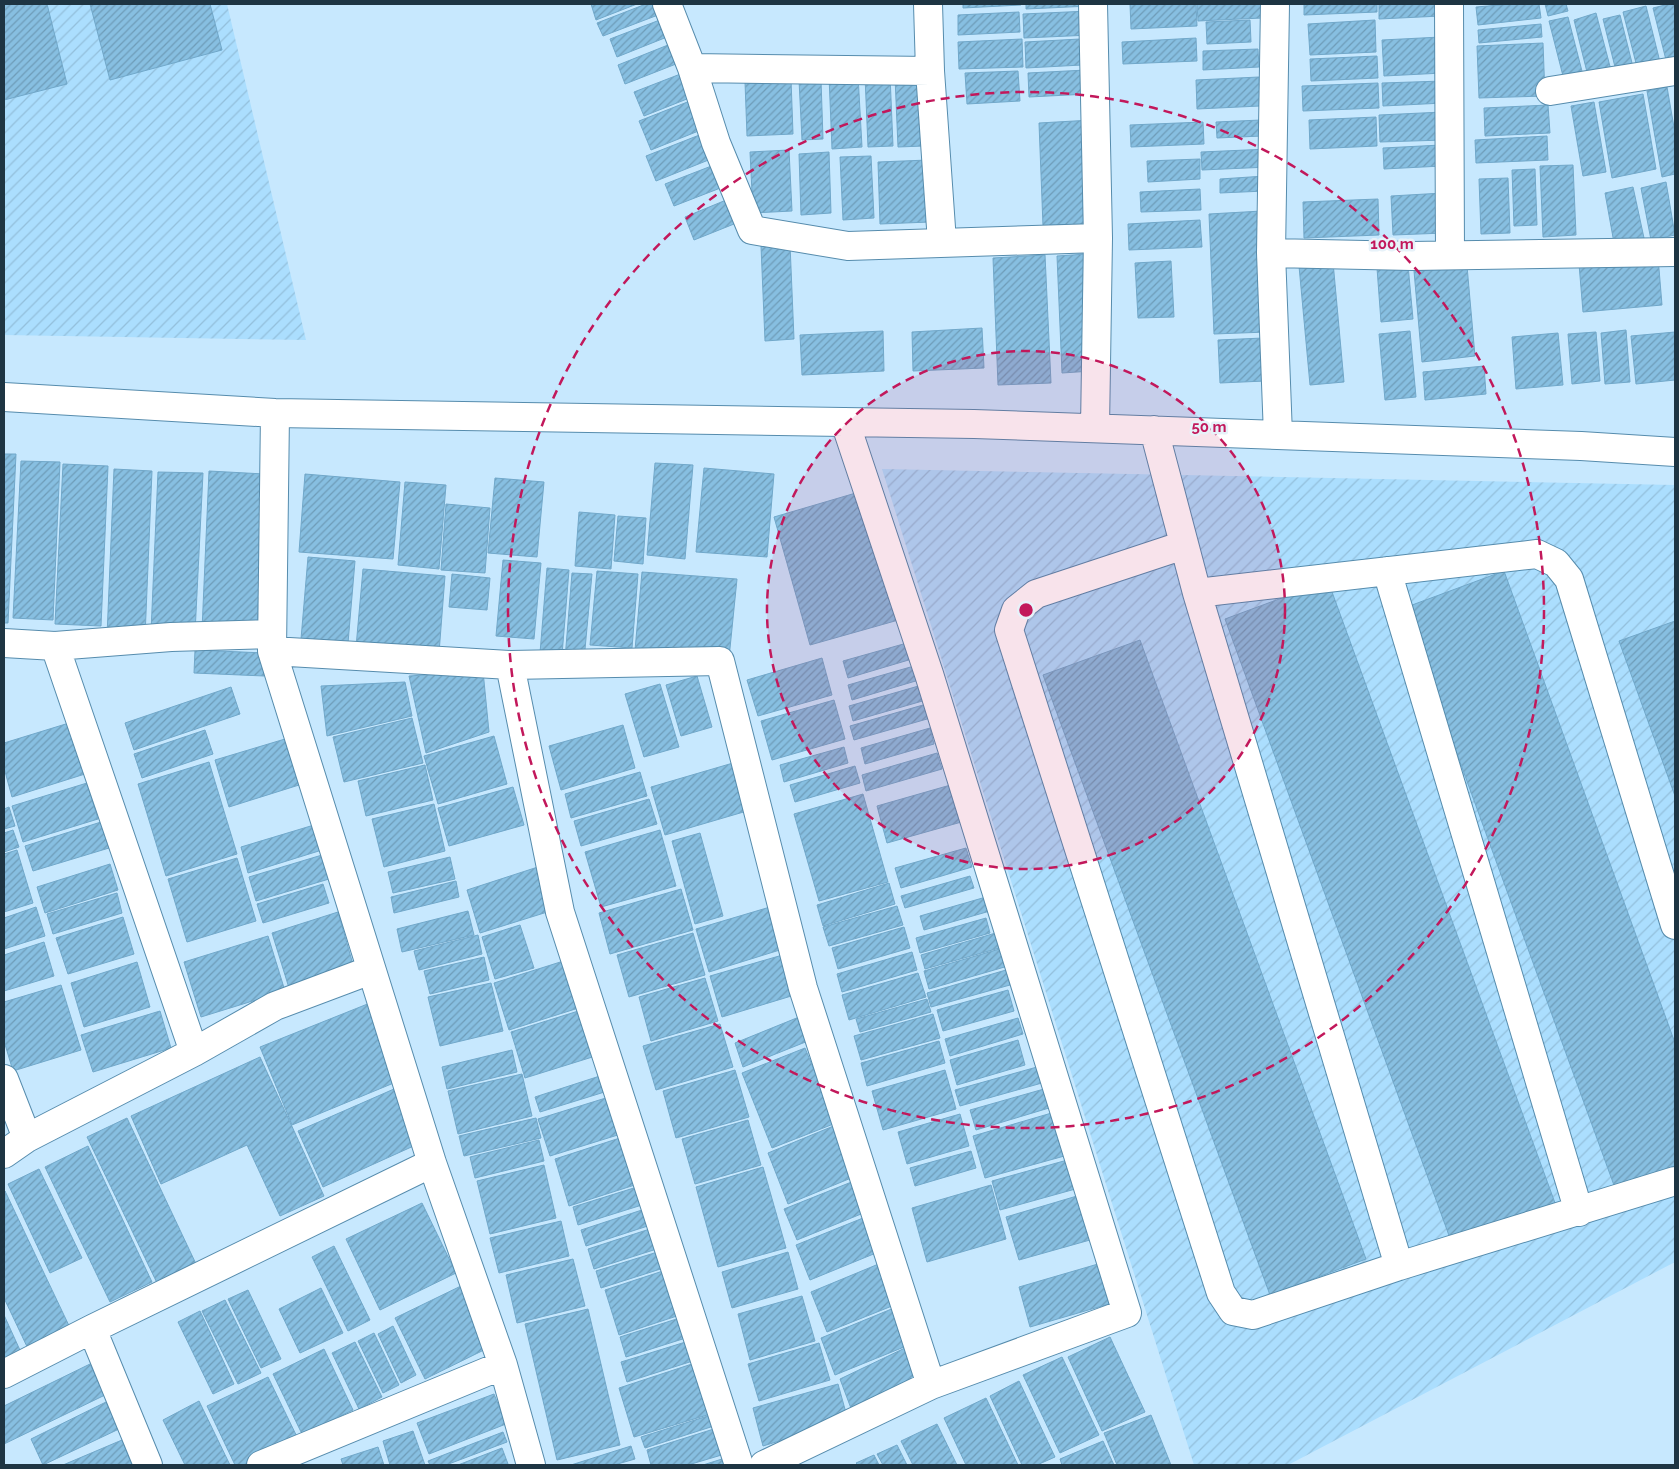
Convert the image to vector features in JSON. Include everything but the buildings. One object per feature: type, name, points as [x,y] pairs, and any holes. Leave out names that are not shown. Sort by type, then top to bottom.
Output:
[{"type":"street","points":[[667,4],[692,68],[716,143],[752,230],[848,246],[1098,238]]},
{"type":"street","points":[[928,4],[930,71],[942,242]]},
{"type":"street","points":[[1093,4],[1098,238],[1095,428]]},
{"type":"street","points":[[1275,4],[1271,253],[1278,435]]},
{"type":"street","points":[[1449,4],[1450,255]]},
{"type":"street","points":[[692,68],[930,71]]},
{"type":"street","points":[[1550,91],[1675,71]]},
{"type":"street","points":[[1271,253],[1450,255],[1675,252]]},
{"type":"street","points":[[4,397],[275,414],[845,422],[1095,428],[1581,446],[1675,452]]},
{"type":"street","points":[[275,414],[272,643],[370,970],[432,1163],[503,1364],[531,1465]]},
{"type":"street","points":[[764,1465],[931,1385],[1127,1314],[929,674],[845,422]]},
{"type":"street","points":[[1154,430],[1197,593],[1399,1266]]},
{"type":"street","points":[[1184,546],[1036,594],[1016,610],[1009,630],[1221,1293],[1233,1311],[1253,1314],[1399,1266],[1675,1181]]},
{"type":"street","points":[[1197,593],[1537,554],[1556,562],[1569,579],[1675,925]]},
{"type":"street","points":[[1387,571],[1579,1212]]},
{"type":"street","points":[[4,643],[55,646],[172,637],[272,643],[510,666],[720,661],[803,988],[931,1385]]},
{"type":"street","points":[[55,646],[194,1052]]},
{"type":"street","points":[[510,666],[560,912],[740,1465]]},
{"type":"street","points":[[4,1154],[27,1138],[194,1052],[275,1006],[370,970]]},
{"type":"street","points":[[4,1079],[27,1138]]},
{"type":"street","points":[[4,1374],[432,1163]]},
{"type":"street","points":[[92,1329],[148,1465]]},
{"type":"street","points":[[261,1465],[310,1456],[503,1364]]},
{"type":"shaded area","points":[[4,4],[227,4],[306,340],[4,335]]},
{"type":"shaded area","points":[[882,469],[1675,485],[1675,1262],[1288,1465],[1194,1465]]}]
